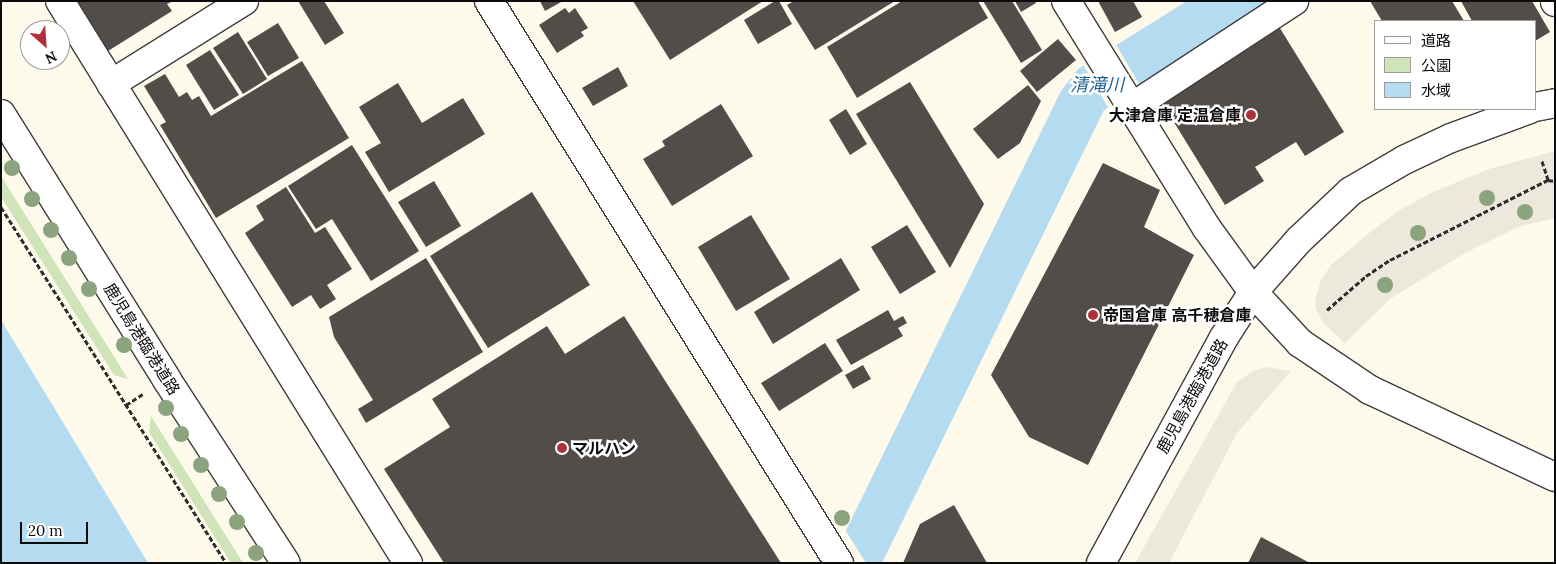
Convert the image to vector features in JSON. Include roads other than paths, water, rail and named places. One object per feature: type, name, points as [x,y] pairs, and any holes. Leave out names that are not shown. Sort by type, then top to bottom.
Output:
[{"type":"street","points":[[60,1],[408,563]]},
{"type":"street","points":[[111,84],[244,1]]},
{"type":"street","points":[[489,1],[833,553]]},
{"type":"street","points":[[1066,1],[1206,227],[1253,292],[1300,343],[1370,390],[1555,477]]},
{"type":"street","points":[[1132,107],[1294,1]]},
{"type":"street","points":[[1536,107],[1555,104]]},
{"type":"street","name":"鹿児島港臨港道路","points":[[1101,563],[1215,352],[1253,292],[1299,240],[1351,191],[1404,160],[1451,138],[1527,110]]},
{"type":"street","name":"鹿児島港臨港道路","points":[[1,114],[168,380],[286,563]]},
{"type":"water","name":"清滝川","points":[[1187,1],[1278,1],[1104,110],[882,563],[830,563],[1061,91],[1078,69]]},
{"type":"water","points":[[1,320],[148,563],[1,563]]},
{"type":"place","name":"大津倉庫 定温倉庫","points":[[1251,115]]},
{"type":"place","name":"帝国倉庫 高千穂倉庫","points":[[1093,315]]},
{"type":"place","name":"マルハン","points":[[562,448]]}]
